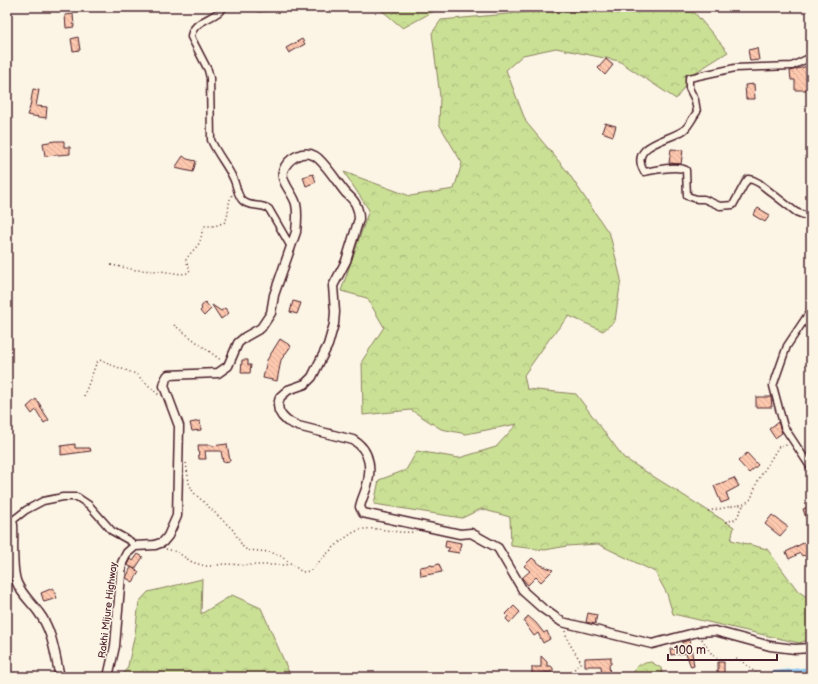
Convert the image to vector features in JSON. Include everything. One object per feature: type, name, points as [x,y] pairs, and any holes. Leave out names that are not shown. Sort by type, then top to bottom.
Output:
[{"type":"main road","points":[[135,546],[155,545],[163,542],[168,536],[177,516],[179,426],[167,396],[164,382],[168,376],[218,373],[228,366],[238,343],[245,337],[261,328],[271,313],[274,295],[296,232],[297,221],[296,204],[282,178],[283,173],[286,164],[295,157],[301,154],[308,154],[315,156],[323,164],[338,185],[356,203],[359,212],[359,220],[346,261],[333,286],[336,312],[328,345],[312,377],[305,384],[288,390],[280,397],[278,405],[279,411],[287,421],[298,426],[353,440],[360,444],[364,449],[369,462],[370,475],[360,507],[363,513],[460,534],[471,533],[498,548],[524,592],[542,608],[562,622],[652,644],[698,632],[715,632],[770,646],[804,649],[811,648]]},
{"type":"main road","points":[[10,520],[13,525],[14,571],[16,583],[23,595],[39,613],[49,630],[60,677]]},
{"type":"main road","name":"Rakhi Mijure Highway","points":[[108,677],[115,646],[122,562],[127,553],[135,546]]},
{"type":"street","points":[[224,7],[222,10],[196,26],[192,31],[191,37],[208,70],[210,78],[211,140],[214,149],[233,178],[239,197],[249,206],[265,206],[269,209],[291,247]]},
{"type":"street","points":[[811,57],[792,66],[735,68],[690,78],[689,88],[695,100],[697,112],[684,130],[651,145],[644,151],[641,156],[640,165],[644,172],[675,168],[682,168],[686,170],[687,196],[704,199],[720,206],[733,205],[748,179],[753,180],[796,212],[811,218]]},
{"type":"street","points":[[811,310],[787,346],[773,386],[784,427],[811,468]]},
{"type":"street","points":[[10,520],[43,502],[63,497],[77,497],[89,505],[112,531],[130,541],[135,546]]},
{"type":"path","points":[[111,265],[136,270],[188,274],[190,270],[186,260],[197,246],[204,226],[215,226],[225,222],[229,211],[230,197],[237,189]]},
{"type":"path","points":[[174,325],[228,366]]},
{"type":"path","points":[[84,396],[98,360],[102,360],[106,363],[136,374],[161,397],[164,398],[167,396]]},
{"type":"path","points":[[708,511],[744,504],[751,499],[757,482],[779,446],[796,444]]},
{"type":"path","points":[[186,462],[189,482],[193,492],[233,530],[243,547],[248,550],[270,552],[281,556],[302,572],[310,571],[349,534],[357,530],[364,529],[410,532],[417,531],[423,527]]},
{"type":"path","points":[[726,522],[736,519],[744,504]]},
{"type":"path","points":[[155,545],[178,552],[192,562],[205,566],[224,564],[292,564]]},
{"type":"path","points":[[562,622],[568,641],[581,662],[567,677]]},
{"type":"path","points":[[698,632],[712,656],[726,661],[739,659],[761,677]]},
{"type":"green space","points":[[244,7],[310,7],[259,12]]},
{"type":"green space","points":[[375,7],[456,7],[434,11],[403,28],[383,11]]},
{"type":"green space","points":[[530,12],[694,12],[728,52],[693,74],[676,99],[619,61],[556,48],[523,55],[506,70],[526,122],[567,171],[610,235],[621,279],[615,321],[603,331],[569,316],[550,338],[524,375],[527,389],[576,394],[624,458],[734,527],[731,540],[767,549],[798,591],[811,600],[811,639],[799,643],[673,614],[667,594],[655,572],[598,544],[567,546],[545,550],[511,546],[510,517],[481,509],[462,518],[374,504],[379,480],[406,470],[417,451],[459,458],[496,447],[517,424],[466,434],[441,429],[411,410],[363,415],[362,361],[384,327],[367,298],[341,291],[369,210],[344,172],[410,196],[454,189],[462,163],[439,124],[440,97],[432,33],[441,20]]},
{"type":"green space","points":[[202,579],[201,614],[232,595],[261,608],[291,677],[122,677],[128,666],[135,633],[139,602],[148,592]]},
{"type":"green space","points":[[651,662],[661,668],[663,677],[632,677],[638,665]]},
{"type":"building","points":[[73,14],[74,27],[66,28],[65,15]]},
{"type":"building","points":[[78,37],[80,50],[73,51],[71,39]]},
{"type":"building","points":[[302,39],[305,44],[289,53],[286,48]]},
{"type":"building","points":[[757,48],[759,60],[750,61],[748,50]]},
{"type":"building","points":[[606,59],[613,65],[605,75],[598,68]]},
{"type":"building","points":[[811,65],[811,90],[795,90],[795,80],[791,80],[790,71]]},
{"type":"building","points":[[754,84],[755,99],[746,99],[745,85]]},
{"type":"building","points":[[33,89],[39,90],[36,106],[47,107],[46,118],[27,115]]},
{"type":"building","points":[[605,123],[616,126],[613,136],[602,132]]},
{"type":"building","points":[[64,141],[64,147],[70,147],[70,154],[45,156],[43,143]]},
{"type":"building","points":[[671,149],[683,150],[681,164],[669,163]]},
{"type":"building","points":[[183,156],[187,159],[196,161],[193,172],[175,168]]},
{"type":"building","points":[[313,174],[316,182],[306,186],[303,177]]},
{"type":"building","points":[[758,208],[770,215],[765,222],[753,215]]},
{"type":"building","points":[[293,301],[301,303],[297,314],[290,312]]},
{"type":"building","points":[[205,302],[211,309],[204,316],[200,311]]},
{"type":"building","points":[[212,305],[221,311],[225,308],[229,313],[221,319]]},
{"type":"building","points":[[280,339],[291,346],[281,360],[277,381],[263,378],[267,360]]},
{"type":"building","points":[[242,360],[248,360],[248,365],[251,365],[250,373],[241,373]]},
{"type":"building","points":[[756,397],[771,397],[772,407],[756,407]]},
{"type":"building","points":[[36,399],[49,420],[44,423],[36,410],[32,414],[27,407]]},
{"type":"building","points":[[200,421],[201,430],[192,431],[190,423]]},
{"type":"building","points":[[778,422],[782,433],[775,438],[769,429]]},
{"type":"building","points":[[75,444],[75,448],[90,448],[91,451],[61,455],[61,446]]},
{"type":"building","points":[[227,444],[230,461],[223,462],[221,451],[205,451],[206,459],[199,459],[198,445],[212,446]]},
{"type":"building","points":[[747,453],[758,465],[749,473],[738,461]]},
{"type":"building","points":[[734,478],[739,486],[726,493],[729,500],[721,503],[714,486]]},
{"type":"building","points":[[808,507],[811,516],[810,530],[803,509]]},
{"type":"building","points":[[772,515],[788,527],[780,536],[765,524]]},
{"type":"building","points":[[446,540],[461,543],[459,553],[447,551],[450,548],[445,547]]},
{"type":"building","points":[[807,541],[811,550],[811,562],[800,553],[789,559],[786,552]]},
{"type":"building","points":[[138,554],[143,557],[135,569],[127,565],[130,559],[133,561]]},
{"type":"building","points":[[532,558],[541,565],[553,570],[541,582],[536,577],[528,585],[522,578],[530,571],[524,566]]},
{"type":"building","points":[[439,564],[442,572],[421,576],[420,567]]},
{"type":"building","points":[[131,567],[139,572],[133,582],[126,578]]},
{"type":"building","points":[[53,588],[57,598],[44,602],[41,593]]},
{"type":"building","points":[[514,606],[520,612],[510,623],[506,619],[508,616],[506,614]]},
{"type":"building","points":[[588,613],[597,615],[595,624],[586,622]]},
{"type":"building","points":[[528,616],[544,633],[547,631],[550,639],[543,643],[538,633],[534,636],[524,622]]},
{"type":"building","points":[[690,640],[694,666],[691,667],[686,653],[671,655],[670,649],[683,648],[682,642]]},
{"type":"building","points":[[541,656],[547,662],[547,666],[551,666],[553,668],[553,672],[532,674],[532,667],[541,667]]},
{"type":"building","points":[[611,657],[611,664],[609,664],[610,677],[602,677],[601,666],[585,666],[585,658]]},
{"type":"building","points":[[718,662],[724,662],[724,677],[718,677]]},
{"type":"waterway","points":[[772,677],[774,675],[811,671]]}]
